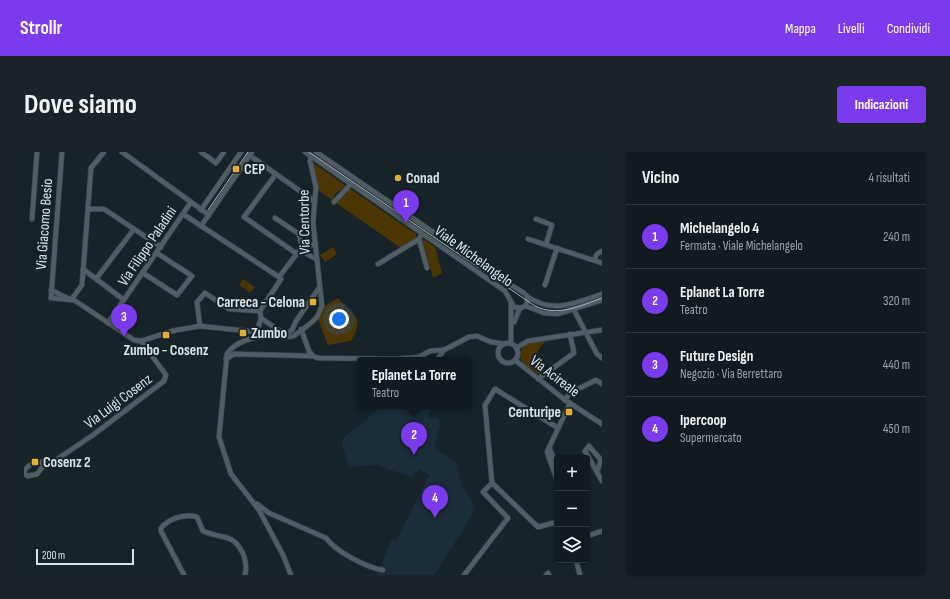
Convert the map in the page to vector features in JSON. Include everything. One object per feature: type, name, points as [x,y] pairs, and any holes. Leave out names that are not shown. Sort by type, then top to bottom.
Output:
[{"type":"street","points":[[32,219],[37,152]]},
{"type":"street","name":"Via Giacomo Besio","points":[[62,152],[51,298],[71,300]]},
{"type":"street","points":[[82,285],[91,168],[104,152]]},
{"type":"street","points":[[122,152],[208,215]]},
{"type":"street","points":[[201,152],[216,163],[224,152]]},
{"type":"street","name":"Via Filippo Paladini","points":[[202,210],[240,152]]},
{"type":"street","name":"Viale Michelangelo","points":[[305,152],[505,291],[511,300]]},
{"type":"street","name":"Viale Michelangelo","points":[[316,152],[519,291]]},
{"type":"street","points":[[201,226],[251,154],[314,201]]},
{"type":"street","name":"Via Centorbe","points":[[301,329],[316,317],[322,306],[313,222],[316,184],[310,161],[311,156]]},
{"type":"street","points":[[276,174],[244,217],[316,259]]},
{"type":"street","points":[[334,202],[351,184]]},
{"type":"street","name":"Via Filippo Paladini","points":[[108,323],[191,202]]},
{"type":"street","points":[[88,209],[104,209],[161,247]]},
{"type":"street","points":[[183,214],[282,279],[260,311],[261,318],[257,332]]},
{"type":"street","points":[[275,218],[299,234],[299,250]]},
{"type":"street","points":[[536,219],[552,225],[546,244]]},
{"type":"street","points":[[96,279],[134,229]]},
{"type":"street","points":[[378,264],[419,239],[422,233]]},
{"type":"street","points":[[419,239],[427,268]]},
{"type":"street","points":[[528,239],[602,263]]},
{"type":"street","points":[[279,277],[299,250],[315,244]]},
{"type":"street","points":[[545,284],[557,248]]},
{"type":"street","points":[[594,260],[597,254],[602,251]]},
{"type":"street","points":[[143,273],[176,295],[192,276],[157,252]]},
{"type":"street","points":[[83,270],[124,300]]},
{"type":"street","points":[[71,300],[89,274]]},
{"type":"street","points":[[261,318],[278,330],[287,333],[292,330],[296,321],[319,288]]},
{"type":"street","points":[[51,290],[71,300],[134,340],[141,341],[172,330],[200,326],[257,332],[278,330]]},
{"type":"street","points":[[490,342],[501,360],[507,363],[515,360],[518,355],[511,346],[511,300],[512,294],[519,291],[542,304],[556,307],[570,305],[602,294]]},
{"type":"street","points":[[200,326],[197,302],[205,293],[229,309],[260,311]]},
{"type":"street","points":[[526,306],[528,297]]},
{"type":"street","points":[[511,300],[514,307],[520,308],[526,306],[548,314],[558,314],[574,310],[602,300]]},
{"type":"street","points":[[511,346],[514,320],[520,308]]},
{"type":"street","points":[[574,310],[597,354],[602,358]]},
{"type":"street","points":[[301,329],[309,351],[313,356]]},
{"type":"street","points":[[291,575],[259,510],[231,474],[219,437],[226,359],[227,354],[232,347],[238,343],[275,335],[290,337],[298,334],[301,329]]},
{"type":"street","points":[[498,355],[499,350],[528,341],[586,331],[602,330]]},
{"type":"street","points":[[538,379],[574,353],[570,334]]},
{"type":"street","points":[[419,357],[432,351],[444,350],[469,337],[477,336],[490,342],[511,346]]},
{"type":"street","name":"Via Luigi Cosenz","points":[[44,465],[41,462],[33,463],[25,469],[24,473],[28,476],[37,474],[44,465],[53,462],[93,435],[164,381],[166,375],[141,341]]},
{"type":"street","points":[[439,357],[444,350]]},
{"type":"street","points":[[432,351],[436,354],[436,357]]},
{"type":"street","points":[[426,357],[427,353]]},
{"type":"street","points":[[226,359],[234,354],[357,358]]},
{"type":"street","name":"Via Acireale","points":[[515,360],[565,400],[602,424]]},
{"type":"street","points":[[565,400],[570,393],[596,380],[602,384]]},
{"type":"street","points":[[554,523],[538,527],[492,483],[484,405],[495,389],[558,428]]},
{"type":"street","points":[[554,472],[547,452],[570,403]]},
{"type":"street","points":[[597,472],[601,460],[588,446],[585,451],[602,481]]},
{"type":"street","points":[[549,447],[554,459]]},
{"type":"street","points":[[464,575],[508,518],[483,492],[492,483]]},
{"type":"street","points":[[250,499],[269,513],[326,538],[331,545],[344,553],[374,569],[383,570]]},
{"type":"street","points":[[184,575],[161,531],[161,528],[167,523],[187,515],[197,517],[203,531],[230,538],[238,544],[247,566],[245,575]]},
{"type":"street","points":[[590,535],[602,531]]},
{"type":"street","points":[[577,563],[580,575]]},
{"type":"street","points":[[546,575],[548,573],[549,575]]},
{"type":"shaded area","points":[[312,162],[346,186],[336,193],[332,200],[318,190],[318,181]]},
{"type":"shaded area","points":[[349,188],[416,234],[416,239],[401,248],[336,203]]},
{"type":"shaded area","points":[[422,238],[435,247],[442,273],[433,278]]},
{"type":"shaded area","points":[[333,247],[337,254],[325,262],[320,255]]},
{"type":"shaded area","points":[[243,279],[255,287],[250,293],[239,285]]},
{"type":"shaded area","points":[[338,298],[358,320],[356,332],[351,341],[328,345],[318,319],[325,306]]},
{"type":"shaded area","points":[[537,341],[545,342],[538,350],[535,359],[531,362],[541,370],[540,375],[525,365],[520,358],[523,345]]},
{"type":"shaded area","points":[[379,409],[430,409],[428,419],[436,417],[441,422],[434,447],[457,463],[462,487],[470,497],[475,508],[471,517],[434,575],[377,575],[391,540],[396,541],[429,475],[419,469],[411,477],[377,465],[349,467],[342,444],[343,438]]},
{"type":"tram line","points":[[208,210],[248,152]]},
{"type":"tram line","points":[[309,152],[535,306],[552,311],[561,310],[577,307],[602,298]]},
{"type":"place","name":"CEP","points":[[236,169]]},
{"type":"place","name":"Conad","points":[[398,178]]},
{"type":"place","name":"Michelangelo 4","points":[[406,223]]},
{"type":"place","name":"Carreca - Celona","points":[[313,302]]},
{"type":"place","name":"Zumbo","points":[[243,333]]},
{"type":"place","name":"Zumbo - Cosenz","points":[[166,335]]},
{"type":"place","name":"Future Design","points":[[124,337]]},
{"type":"place","name":"Centuripe","points":[[569,412]]},
{"type":"place","name":"Eplanet La Torre","points":[[414,455]]},
{"type":"place","name":"Cosenz 2","points":[[35,462]]},
{"type":"place","name":"Ipercoop","points":[[435,518]]}]
